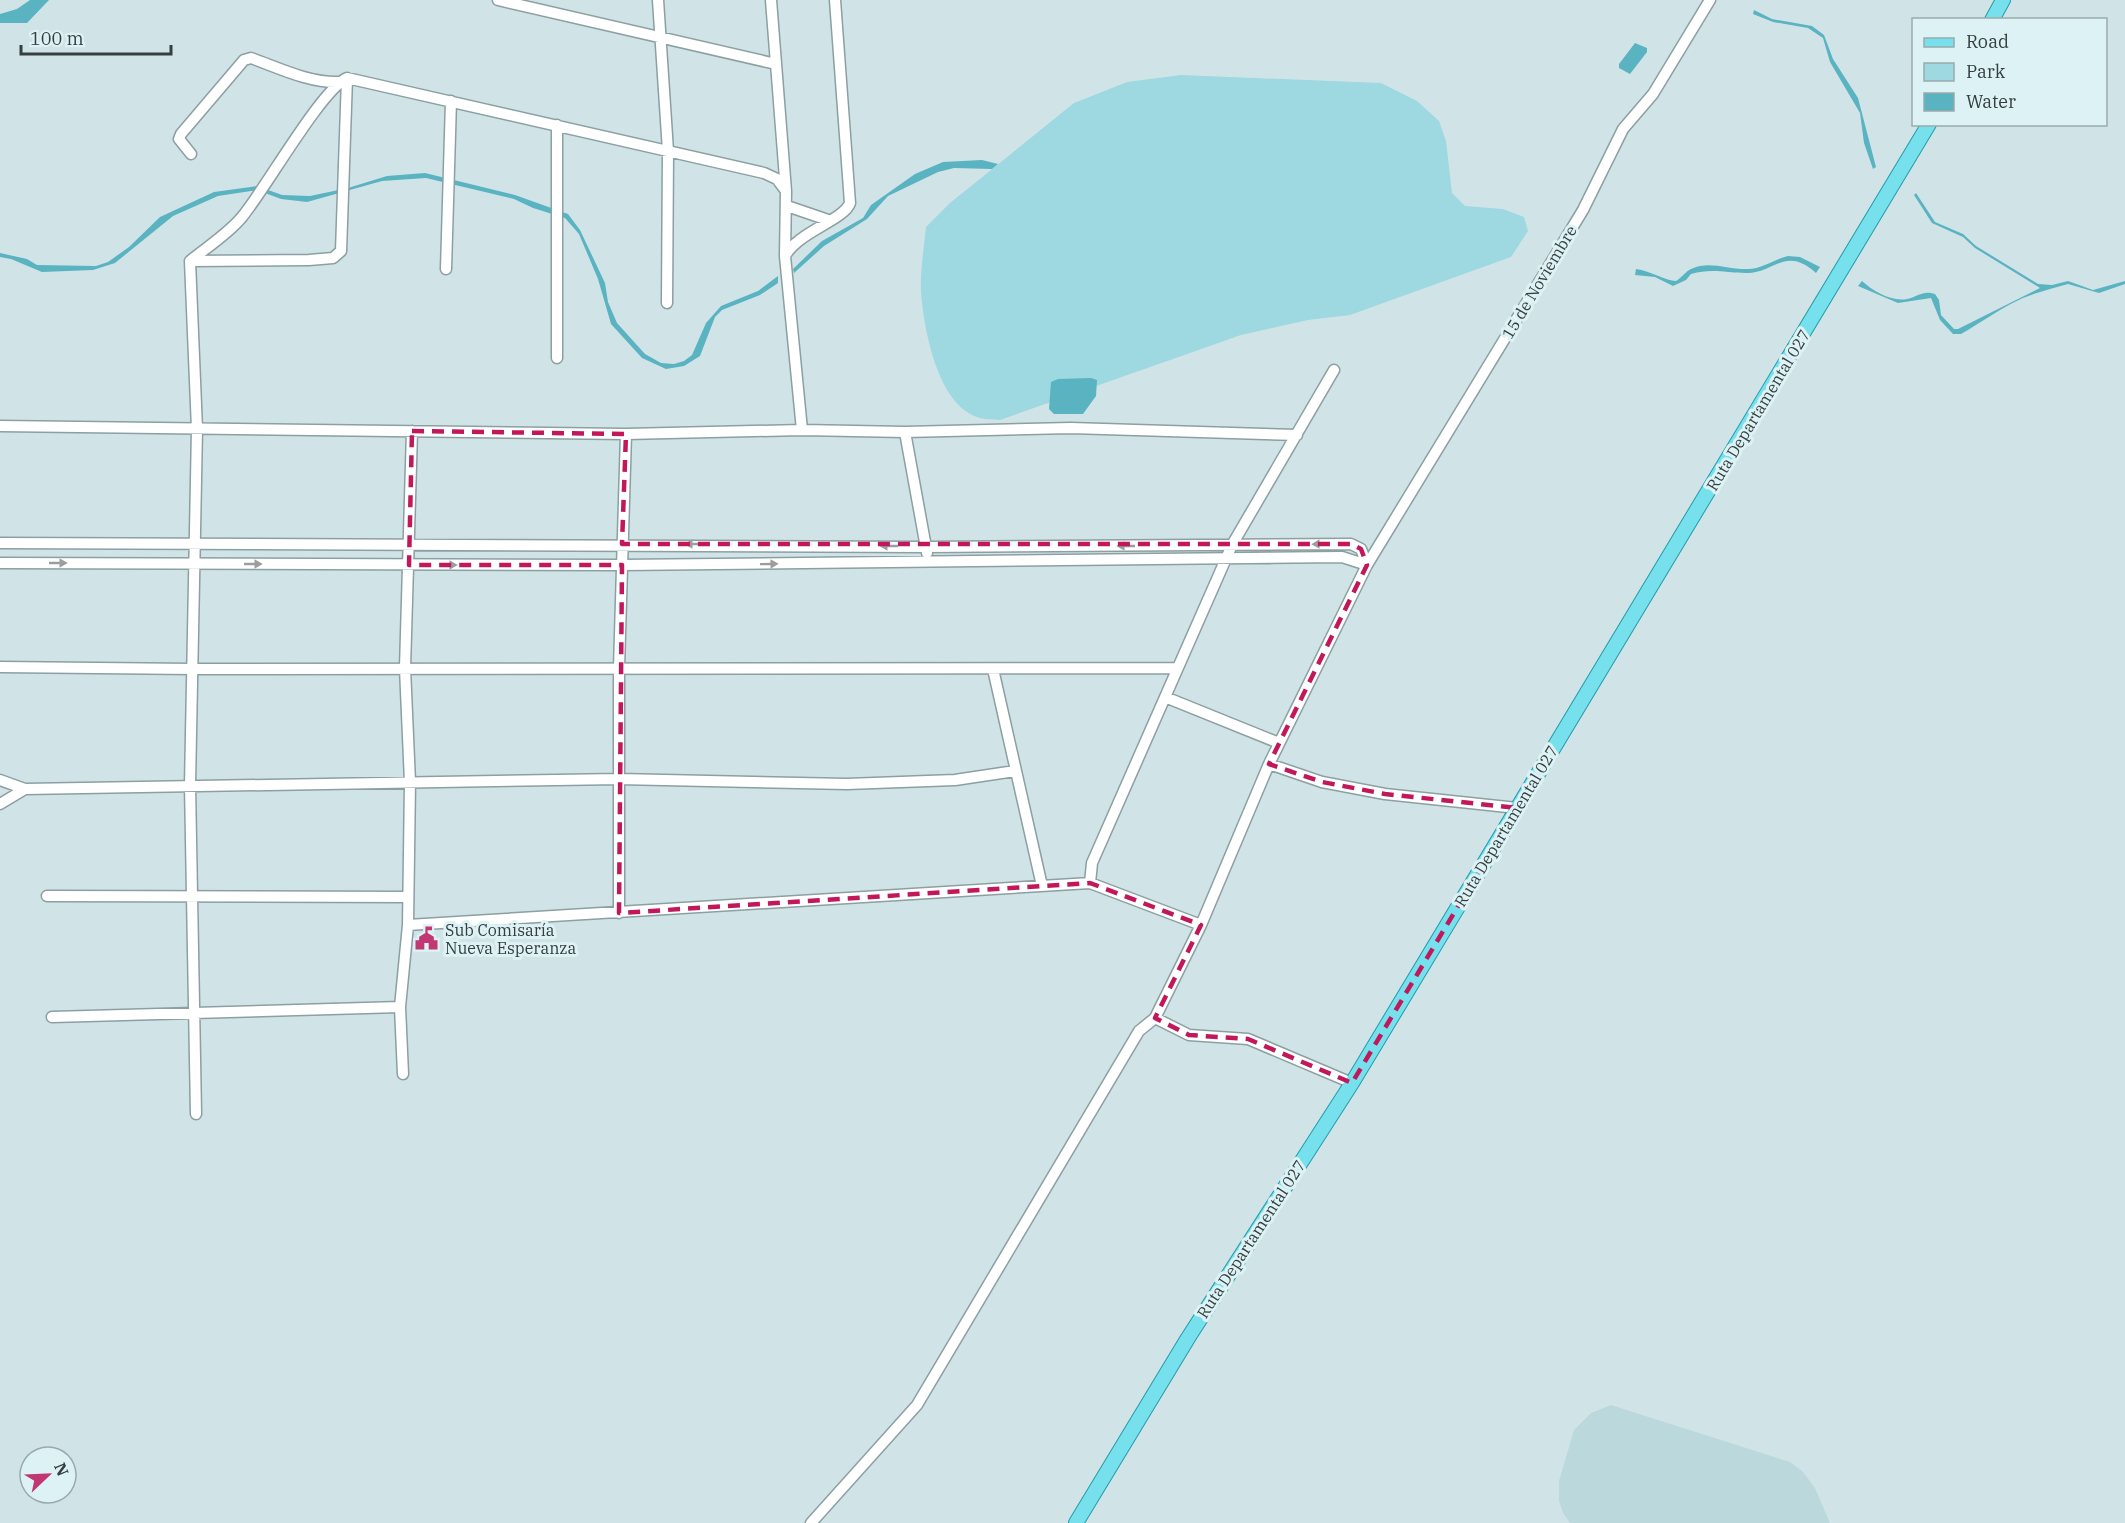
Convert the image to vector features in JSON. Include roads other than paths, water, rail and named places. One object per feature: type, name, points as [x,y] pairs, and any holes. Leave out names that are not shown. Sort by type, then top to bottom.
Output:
[{"type":"main road","points":[[1993,18],[2004,0]]},
{"type":"main road","name":"Ruta Departamental 027","points":[[1076,1523],[1188,1338],[1352,1083],[1928,126]]},
{"type":"street","points":[[498,0],[776,64]]},
{"type":"street","points":[[658,0],[668,150],[667,303]]},
{"type":"street","points":[[771,0],[787,206],[785,275],[802,430]]},
{"type":"street","points":[[785,256],[791,245],[828,220],[842,215],[850,203],[835,0]]},
{"type":"street","name":"15 de Noviembre","points":[[811,1523],[917,1405],[1140,1031],[1155,1018],[1201,925],[1269,764],[1367,565],[1582,210],[1623,129],[1653,94],[1710,0]]},
{"type":"street","points":[[191,154],[179,139],[181,134],[244,60],[251,58],[325,82],[343,80],[451,101],[764,173],[777,179],[786,191]]},
{"type":"street","points":[[190,261],[309,260],[333,258],[341,251],[343,80]]},
{"type":"street","points":[[190,261],[229,231],[242,217],[343,80]]},
{"type":"street","points":[[446,268],[451,101]]},
{"type":"street","points":[[556,125],[557,358]]},
{"type":"street","points":[[787,206],[828,220]]},
{"type":"street","points":[[190,261],[197,429],[190,785],[196,1013],[196,1114]]},
{"type":"street","points":[[1090,883],[1092,863],[1232,545],[1334,370]]},
{"type":"street","points":[[0,426],[626,434],[1071,428],[1296,435]]},
{"type":"street","points":[[403,1074],[400,1007],[408,925],[410,782],[405,668],[412,431]]},
{"type":"street","points":[[905,432],[927,563]]},
{"type":"street","points":[[619,913],[619,668],[626,434]]},
{"type":"street","points":[[0,543],[926,547],[1351,544],[1361,549],[1367,565]]},
{"type":"street","points":[[0,562],[622,565],[1342,557],[1367,565]]},
{"type":"street","points":[[0,667],[193,669],[1178,668]]},
{"type":"street","points":[[993,669],[1042,886]]},
{"type":"street","points":[[1165,697],[1279,743]]},
{"type":"street","points":[[1269,764],[1322,782],[1385,794],[1517,808]]},
{"type":"street","points":[[0,780],[25,789],[619,779],[847,784],[955,780],[1015,771]]},
{"type":"street","points":[[0,804],[25,789]]},
{"type":"street","points":[[408,925],[1090,883],[1201,925]]},
{"type":"street","points":[[47,896],[408,897]]},
{"type":"street","points":[[52,1017],[400,1007]]},
{"type":"street","points":[[1155,1018],[1189,1035],[1248,1039],[1352,1083]]},
{"type":"water","points":[[30,0],[49,0],[27,23],[0,23],[0,14],[17,9]]},
{"type":"water","points":[[1754,10],[1772,19],[1812,26],[1824,35],[1833,59],[1858,98],[1876,167],[1873,169],[1864,143],[1860,113],[1830,62],[1823,38],[1808,28],[1773,22],[1753,14]]},
{"type":"water","points":[[1635,43],[1647,48],[1647,52],[1630,74],[1619,68],[1619,64]]},
{"type":"water","points":[[982,160],[998,164],[992,169],[954,168],[938,172],[888,196],[867,219],[824,246],[794,273],[793,269],[822,241],[863,218],[871,205],[915,174],[943,162]]},
{"type":"water","points":[[425,173],[515,195],[568,214],[580,230],[605,283],[608,302],[617,323],[645,354],[661,363],[674,364],[692,355],[706,323],[721,306],[758,291],[778,276],[778,283],[760,295],[722,310],[715,317],[700,356],[684,366],[666,369],[642,358],[611,324],[598,279],[579,234],[565,218],[533,208],[514,199],[426,178],[382,181],[307,202],[281,199],[257,190],[218,196],[173,216],[115,263],[93,270],[42,272],[11,259],[0,257],[0,253],[27,259],[37,265],[96,266],[108,262],[129,247],[160,217],[214,192],[257,186],[282,195],[310,196],[348,188],[387,176]]},
{"type":"water","points":[[1916,193],[1935,222],[1963,234],[1976,246],[2038,284],[2052,285],[2068,281],[2093,290],[2125,281],[2125,284],[2099,293],[2068,284],[2015,302],[1961,334],[1953,334],[1940,320],[1931,298],[1898,303],[1858,286],[1862,281],[1877,292],[1895,299],[1907,299],[1924,293],[1935,294],[1939,300],[1941,315],[1954,329],[2040,288],[1975,248],[1963,237],[1932,223],[1914,195]]},
{"type":"water","points":[[1788,256],[1800,257],[1820,267],[1816,273],[1796,261],[1788,261],[1756,272],[1706,271],[1691,274],[1686,280],[1673,286],[1655,277],[1635,275],[1636,269],[1676,281],[1698,266],[1753,269]]},
{"type":"water","points":[[1091,378],[1097,380],[1096,396],[1083,414],[1054,414],[1049,409],[1051,382],[1058,379]]},
{"type":"place","name":"Sub Comisaría Nueva Esperanza","points":[[427,939]]}]
